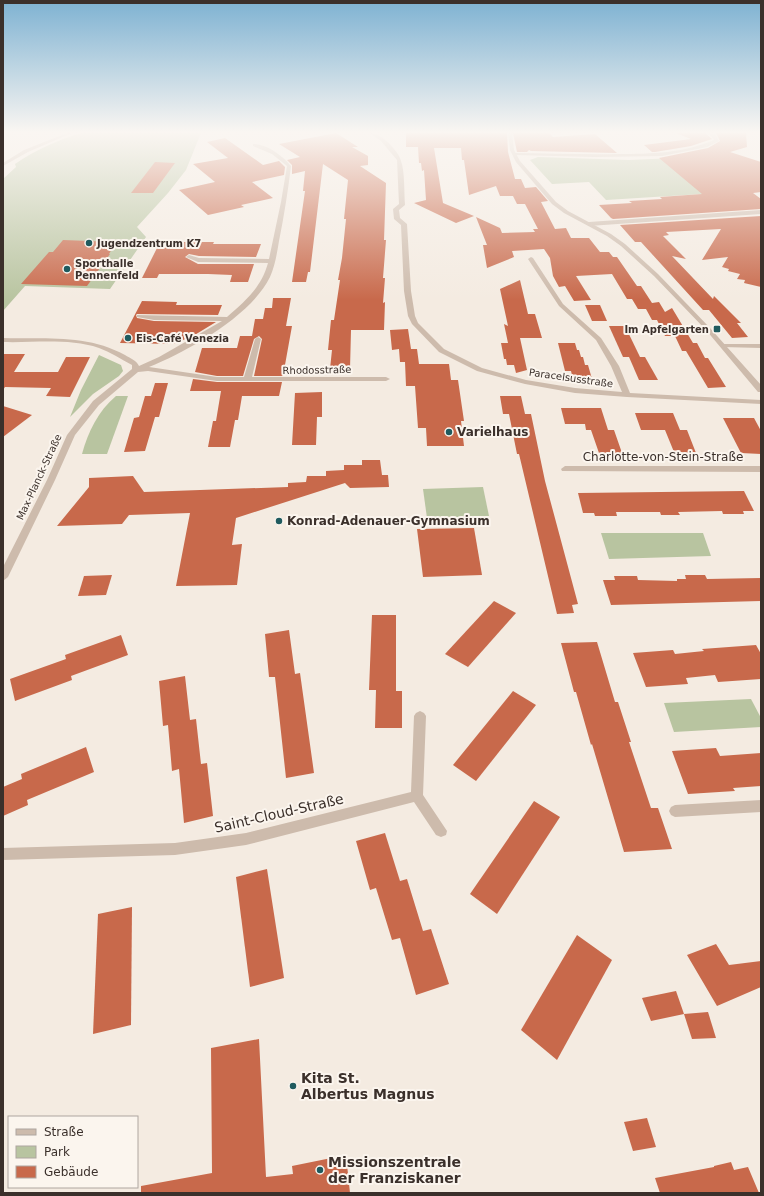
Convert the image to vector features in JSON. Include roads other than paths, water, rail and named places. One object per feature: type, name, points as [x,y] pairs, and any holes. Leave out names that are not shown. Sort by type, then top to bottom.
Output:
[{"type":"street","name":"Max-Planck-Straße","points":[[3,577],[51,480],[58,460],[71,435],[96,403],[136,370],[187,346],[229,319],[253,297],[268,277],[286,189]]},
{"type":"street","name":"Paracelsusstraße","points":[[401,189],[402,205],[396,209],[396,219],[404,224],[408,287],[412,317],[425,335],[442,350],[457,359],[508,378],[547,386],[627,395],[761,402]]},
{"type":"street","points":[[542,189],[554,203],[566,212],[623,245],[656,275],[724,346],[761,390]]},
{"type":"street","points":[[589,224],[761,212]]},
{"type":"street","points":[[189,257],[198,260],[272,261]]},
{"type":"street","points":[[531,259],[561,305],[599,339],[615,366],[627,395]]},
{"type":"street","points":[[139,316],[154,318],[229,319]]},
{"type":"street","points":[[247,380],[258,339]]},
{"type":"street","points":[[3,340],[90,344],[124,357],[135,364],[136,370]]},
{"type":"street","points":[[724,346],[761,346]]},
{"type":"street","name":"Rhodosstraße","points":[[136,370],[148,369],[217,380],[386,379]]},
{"type":"street","name":"Charlotte-von-Stein-Straße","points":[[565,469],[761,469]]},
{"type":"street","points":[[420,716],[417,796],[441,830]]},
{"type":"street","name":"Saint-Cloud-Straße","points":[[3,854],[175,849],[246,839],[417,796]]},
{"type":"street","points":[[675,811],[761,806]]},
{"type":"place","name":"Jugendzentrum K7","points":[[89,243]]},
{"type":"place","name":"Sporthalle Pennenfeld","points":[[67,269]]},
{"type":"place","name":"Im Apfelgarten","points":[[717,329]]},
{"type":"place","name":"Eis-Café Venezia","points":[[128,338]]},
{"type":"place","name":"Varielhaus","points":[[449,432]]},
{"type":"place","name":"Konrad-Adenauer-Gymnasium","points":[[279,521]]},
{"type":"place","name":"Kita St. Albertus Magnus","points":[[293,1086]]},
{"type":"place","name":"Missionszentrale der Franziskaner","points":[[320,1170]]}]
